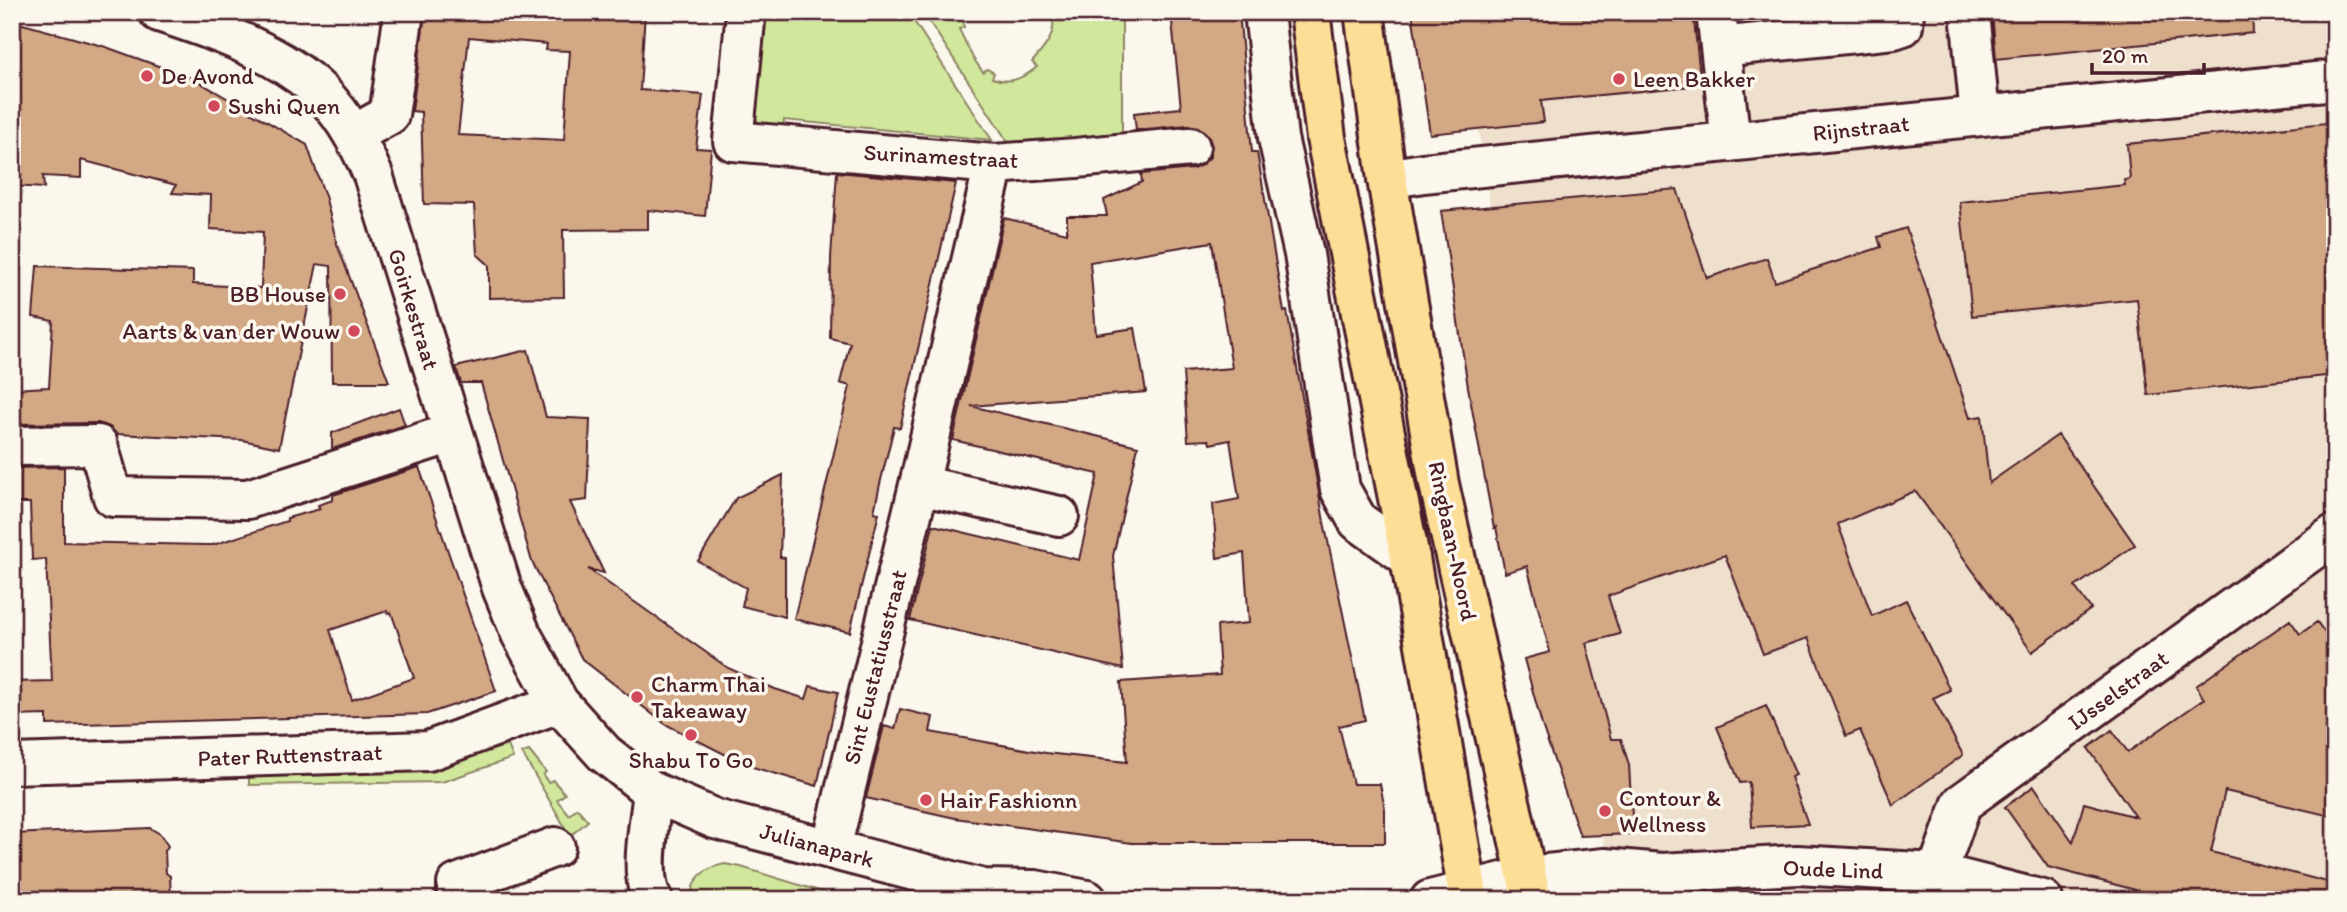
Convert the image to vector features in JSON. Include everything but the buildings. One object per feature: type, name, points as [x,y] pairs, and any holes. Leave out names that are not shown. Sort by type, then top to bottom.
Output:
[{"type":"main road","name":"Ringbaan-Noord","points":[[1310,12],[1326,138],[1410,558],[1468,895]]},
{"type":"main road","points":[[1333,12],[1358,171],[1365,179],[1373,181],[1405,176]]},
{"type":"main road","name":"Ringbaan-Noord","points":[[1364,12],[1405,176],[1440,484],[1530,888]]},
{"type":"street","name":"Goirkestraat","points":[[159,12],[207,29],[283,64],[314,86],[337,111],[353,135],[373,175],[502,588],[521,634],[559,703]]},
{"type":"street","points":[[353,135],[389,115],[404,12]]},
{"type":"street","name":"Surinamestraat","points":[[746,12],[733,141],[994,164],[1190,147]]},
{"type":"street","name":"Ringbaan-Noord","points":[[1264,12],[1278,138],[1304,254],[1340,489],[1358,521],[1410,558]]},
{"type":"street","points":[[1731,142],[1718,30],[1894,29],[1903,26],[1904,12]]},
{"type":"street","points":[[1970,12],[1980,116]]},
{"type":"street","name":"Rijnstraat","points":[[1405,176],[2335,80]]},
{"type":"street","name":"Sint Eustatiusstraat","points":[[831,849],[994,164]]},
{"type":"street","points":[[12,446],[98,445],[113,497],[248,499],[452,433]]},
{"type":"street","points":[[919,485],[1059,516]]},
{"type":"street","name":"IJsselstraat","points":[[1937,873],[1962,803],[2335,534]]},
{"type":"street","name":"Pater Ruttenstraat","points":[[12,764],[428,751],[559,703]]},
{"type":"street","name":"Julianapark","points":[[559,703],[604,753],[653,792],[715,819],[990,895],[1035,890],[1087,900]]},
{"type":"street","points":[[653,792],[647,857],[648,892],[653,900]]},
{"type":"street","points":[[457,900],[457,884],[555,847]]},
{"type":"street","name":"Oude Lind","points":[[1468,895],[1530,888],[1605,868],[1662,873],[1797,865],[1937,873],[2043,900]]},
{"type":"street","name":"Oude Lind","points":[[1597,900],[1662,873]]},
{"type":"street","points":[[1430,900],[1468,895]]},
{"type":"shaded area","points":[[1461,12],[2335,12],[2335,900],[1617,900],[1549,601]]},
{"type":"green space","points":[[759,12],[908,12],[992,140],[784,120],[783,131],[765,128],[754,118]]},
{"type":"green space","points":[[923,12],[963,12],[964,27],[959,29],[973,58],[983,72],[987,69],[994,73],[992,78],[1010,80],[1026,75],[1037,67],[1032,62],[1052,33],[1051,12],[1122,12],[1122,139],[1033,144],[1008,142]]},
{"type":"green space","points":[[508,745],[513,758],[442,782],[249,785],[249,772],[434,768]]},
{"type":"green space","points":[[529,751],[546,772],[543,775],[548,782],[553,780],[565,794],[557,800],[569,815],[577,808],[588,821],[570,836],[522,753]]},
{"type":"green space","points":[[725,864],[848,900],[691,900],[693,886],[700,875]]},
{"type":"place","name":"De Avond","points":[[147,76]]},
{"type":"place","name":"Leen Bakker","points":[[1619,79]]},
{"type":"place","name":"Sushi Quen","points":[[214,106]]},
{"type":"place","name":"BB House","points":[[340,294]]},
{"type":"place","name":"Aarts & van der Wouw","points":[[354,331]]},
{"type":"place","name":"Charm Thai Takeaway","points":[[637,697]]},
{"type":"place","name":"Shabu To Go","points":[[691,735]]},
{"type":"place","name":"Hair Fashionn","points":[[926,800]]},
{"type":"place","name":"Contour & Wellness","points":[[1605,811]]}]
